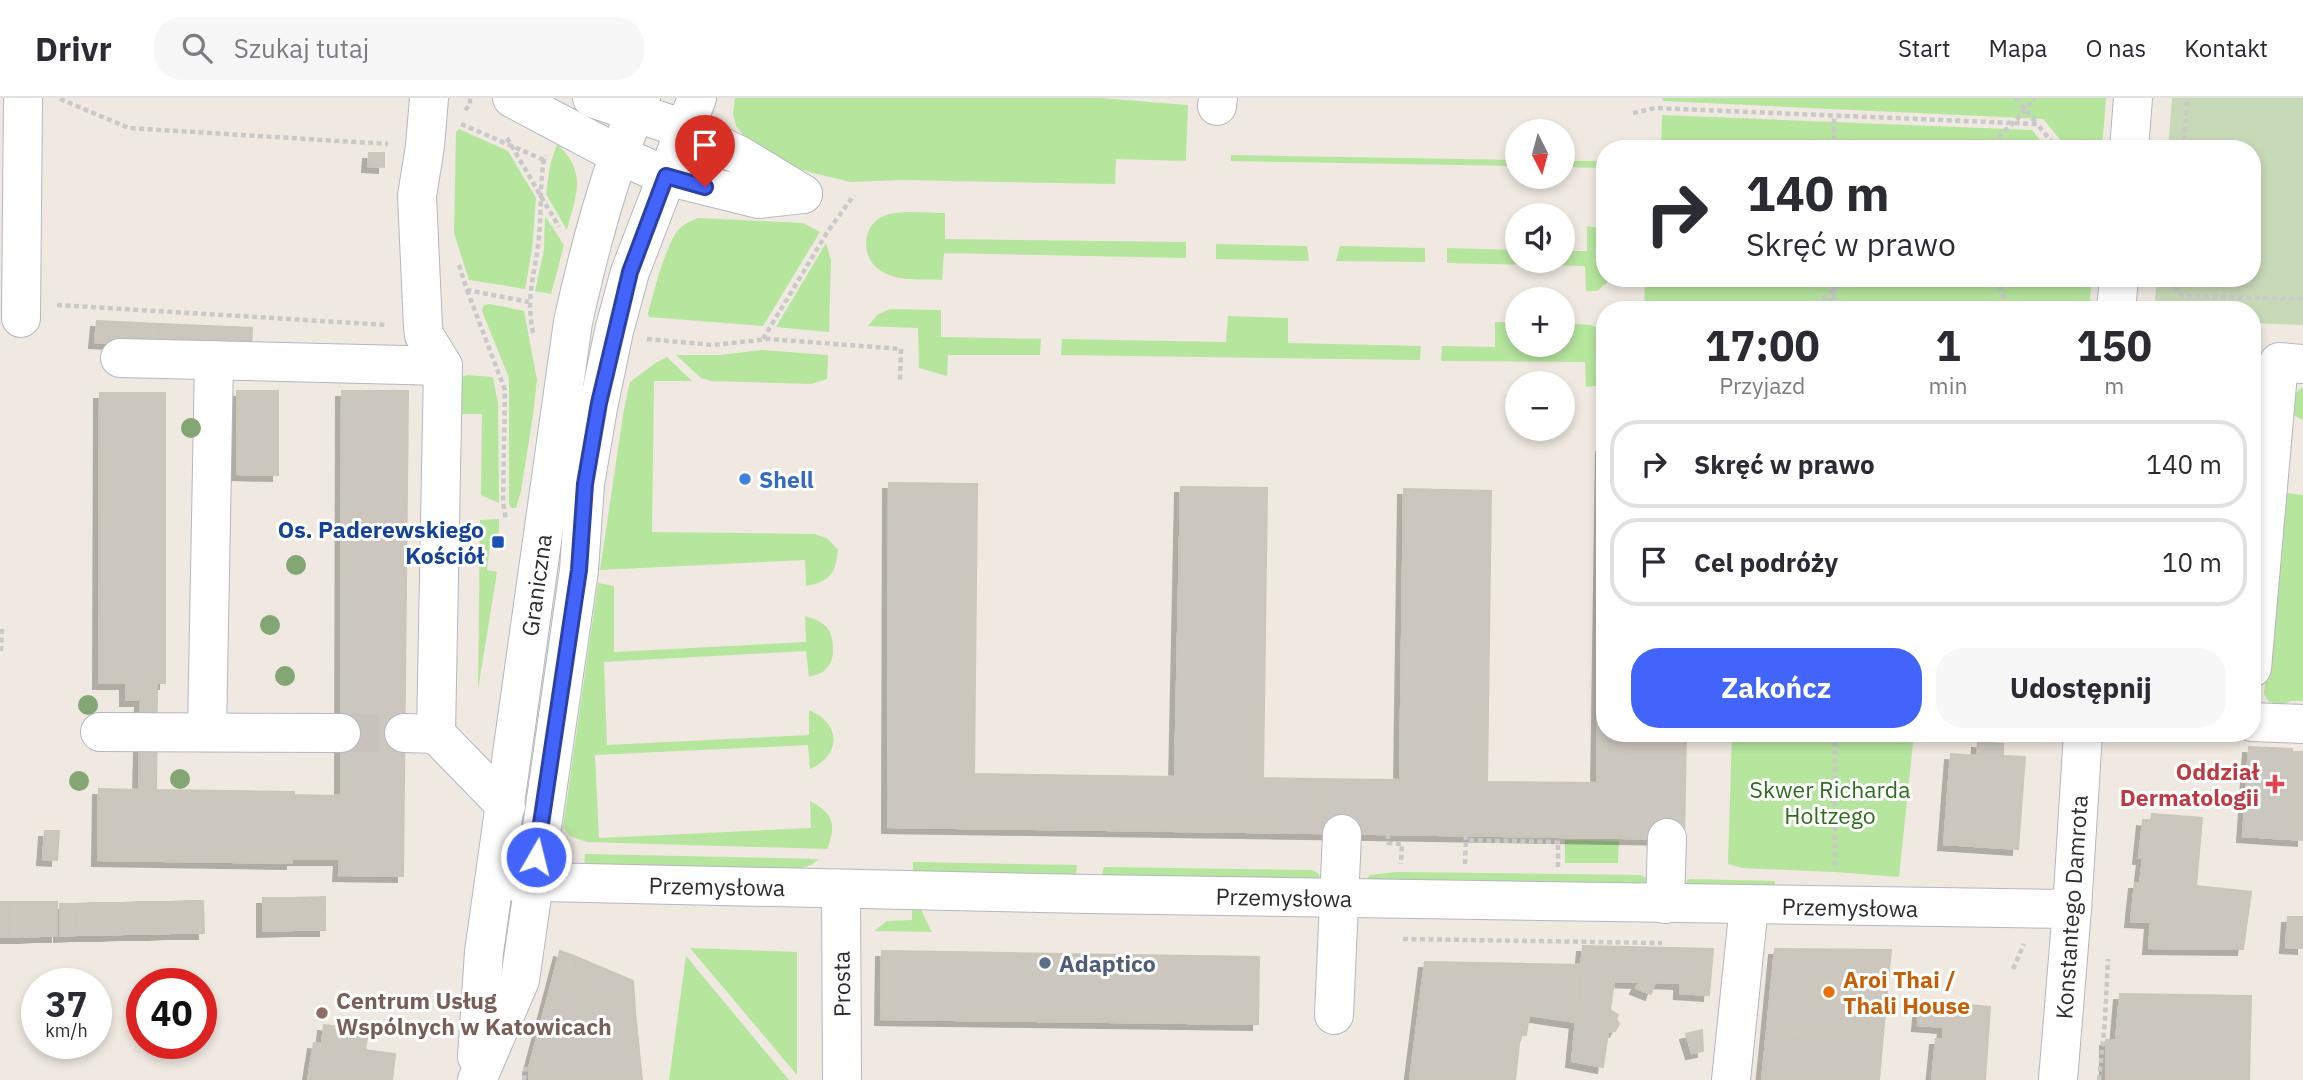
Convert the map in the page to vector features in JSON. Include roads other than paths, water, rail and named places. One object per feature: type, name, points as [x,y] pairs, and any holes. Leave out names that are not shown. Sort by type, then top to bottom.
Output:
[{"type":"street","points":[[22,310],[23,98]]},
{"type":"street","points":[[507,113],[619,155],[666,176],[759,199],[803,194],[739,155],[691,113],[592,98]]},
{"type":"street","points":[[2130,140],[2133,98]]},
{"type":"street","name":"Graniczna","points":[[476,1080],[484,952],[573,322],[591,242],[638,105]]},
{"type":"street","name":"Graniczna","points":[[476,1080],[520,980],[579,570],[585,484],[599,403],[630,272],[691,113]]},
{"type":"street","points":[[434,119],[416,196],[424,335],[443,366],[420,733],[506,806]]},
{"type":"street","points":[[120,358],[443,366]]},
{"type":"street","points":[[207,732],[214,360]]},
{"type":"street","points":[[2261,566],[2279,362],[2303,364]]},
{"type":"street","points":[[2261,722],[2303,724]]},
{"type":"street","points":[[100,732],[341,733]]},
{"type":"street","name":"Konstantego Damrota","points":[[2058,1080],[2082,742]]},
{"type":"street","points":[[1334,1014],[1342,834]]},
{"type":"street","points":[[1665,904],[1667,838]]},
{"type":"street","name":"Przemysłowa","points":[[495,881],[1665,904],[2072,909]]},
{"type":"street","name":"Prosta","points":[[841,889],[842,1080]]},
{"type":"street","points":[[1731,1080],[1749,905]]},
{"type":"tunnel","points":[[341,733],[404,733]]},
{"type":"place","name":"Shell","points":[[745,479]]},
{"type":"place","name":"Os. Paderewskiego Kościół","points":[[498,542]]},
{"type":"place","name":"Oddział Dermatologii","points":[[2275,784]]},
{"type":"place","name":"Adaptico","points":[[1045,963]]},
{"type":"place","name":"Aroi Thai / Thali House","points":[[1829,992]]},
{"type":"place","name":"Centrum Usług Wspólnych w Katowicach","points":[[322,1013]]},
{"type":"park label","name":"Skwer Richarda Holtzego","points":[[1830,802]]}]
